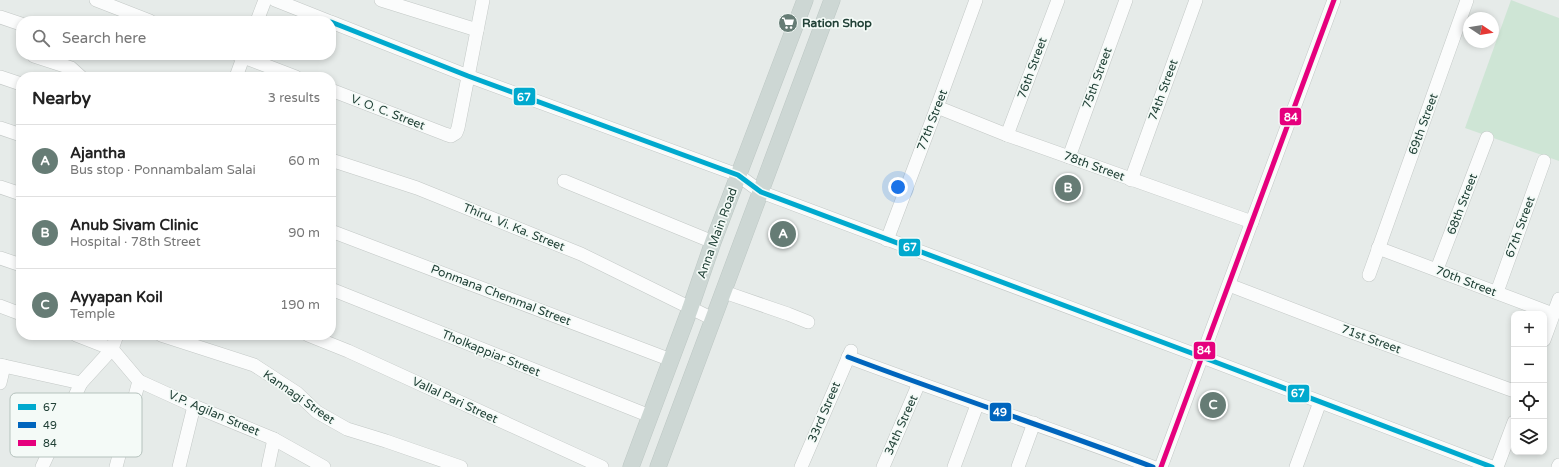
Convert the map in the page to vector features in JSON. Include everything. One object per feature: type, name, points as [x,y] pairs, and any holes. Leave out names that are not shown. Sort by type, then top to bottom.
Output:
[{"type":"main road","name":"Anna Main Road","points":[[631,467],[690,309],[713,242],[805,0]]},
{"type":"main road","points":[[658,467],[832,0]]},
{"type":"street","points":[[96,0],[137,16]]},
{"type":"street","points":[[259,16],[265,0]]},
{"type":"street","points":[[275,0],[315,16]]},
{"type":"street","points":[[381,0],[477,30]]},
{"type":"street","points":[[468,76],[483,0]]},
{"type":"street","name":"77th Street","points":[[887,240],[976,0]]},
{"type":"street","name":"76th Street","points":[[1007,135],[1058,0]]},
{"type":"street","name":"75th Street","points":[[1068,157],[1126,0]]},
{"type":"street","name":"74th Street","points":[[1131,180],[1196,0]]},
{"type":"street","points":[[1161,467],[1334,0]]},
{"type":"street","name":"69th Street","points":[[1369,275],[1467,0]]},
{"type":"street","points":[[0,17],[16,22]]},
{"type":"street","points":[[336,24],[468,76],[738,175],[761,192],[1492,467]]},
{"type":"street","points":[[46,60],[71,68],[75,72]]},
{"type":"street","points":[[237,72],[241,60]]},
{"type":"street","points":[[252,60],[283,72]]},
{"type":"street","name":"V. O. C. Street","points":[[336,92],[451,136],[456,133],[458,128],[468,76]]},
{"type":"street","points":[[0,77],[16,82]]},
{"type":"street","name":"78th Street","points":[[937,108],[1131,180],[1252,222]]},
{"type":"street","points":[[0,128],[16,133]]},
{"type":"street","name":"68th Street","points":[[1437,269],[1487,138]]},
{"type":"street","name":"67th Street","points":[[1497,292],[1544,161]]},
{"type":"street","name":"Thiru. Vi. Ka. Street","points":[[336,162],[417,188],[581,254],[714,320]]},
{"type":"street","points":[[564,181],[713,242]]},
{"type":"street","points":[[0,187],[16,192]]},
{"type":"street","name":"Ponmana Chemmal Street","points":[[336,233],[671,360]]},
{"type":"street","name":"70th Street","points":[[1378,248],[1554,314]]},
{"type":"street","points":[[0,258],[16,263]]},
{"type":"street","name":"71st Street","points":[[1229,285],[1346,330],[1511,390]]},
{"type":"street","name":"Tholkappiar Street","points":[[336,291],[650,416]]},
{"type":"street","points":[[724,292],[808,322]]},
{"type":"street","points":[[1547,332],[1559,299]]},
{"type":"street","points":[[0,306],[16,312]]},
{"type":"street","points":[[89,340],[112,349]]},
{"type":"street","points":[[76,393],[81,383],[112,349],[116,340]]},
{"type":"street","name":"Kannagi Street","points":[[176,340],[254,365],[297,393],[317,412],[347,429],[461,467]]},
{"type":"street","name":"Vallal Pari Street","points":[[320,340],[348,351],[602,467]]},
{"type":"street","name":"V.P. Agilan Street","points":[[112,349],[139,381],[194,406],[274,439],[324,467]]},
{"type":"street","name":"33rd Street","points":[[801,467],[849,354],[919,383]]},
{"type":"street","points":[[0,383],[2,365],[81,383]]},
{"type":"street","points":[[136,393],[139,381]]},
{"type":"street","points":[[919,383],[977,405],[1034,423],[1153,467]]},
{"type":"street","name":"34th Street","points":[[882,467],[919,383]]},
{"type":"street","points":[[1296,467],[1320,402]]},
{"type":"street","points":[[954,467],[977,405]]},
{"type":"street","points":[[179,467],[194,406]]},
{"type":"street","points":[[1018,467],[1034,423]]},
{"type":"street","points":[[1497,467],[1511,430]]},
{"type":"street","points":[[268,467],[274,439]]},
{"type":"street","points":[[42,467],[47,457]]},
{"type":"street","points":[[116,467],[119,457]]},
{"type":"green space","points":[[1511,0],[1559,18],[1559,161],[1465,128],[1494,48],[1499,48],[1499,33]]},
{"type":"transit line","name":"84","points":[[1161,467],[1334,0]]},
{"type":"transit line","name":"67","points":[[336,24],[468,76],[738,175],[761,192],[1492,467]]},
{"type":"transit line","name":"49","points":[[848,357],[1153,467]]},
{"type":"place","name":"Ration Shop","points":[[788,23]]},
{"type":"place","name":"Anub Sivam Clinic","points":[[1068,188]]},
{"type":"place","name":"Ajantha","points":[[783,234]]},
{"type":"place","name":"Ayyapan Koil","points":[[1213,405]]}]
